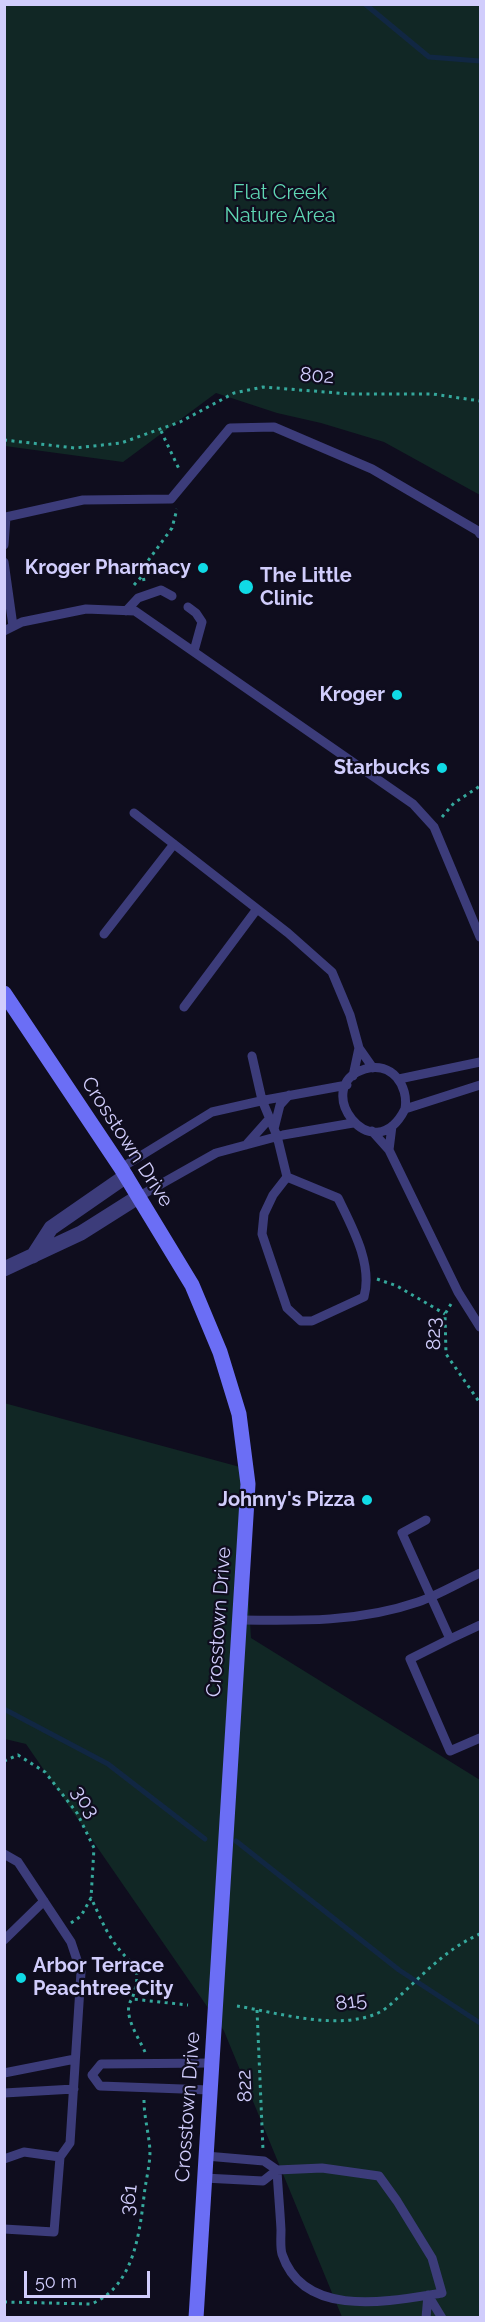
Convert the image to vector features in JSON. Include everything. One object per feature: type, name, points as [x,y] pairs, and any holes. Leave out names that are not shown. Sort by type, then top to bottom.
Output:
[{"type":"street","name":"Crosstown Drive","points":[[4,993],[124,1172],[192,1285],[220,1352],[239,1414],[248,1484],[196,2318]]},
{"type":"street","points":[[33,1256],[51,1228],[124,1172]]},
{"type":"street","points":[[6,1266],[81,1233],[138,1197]]},
{"type":"lane","points":[[4,545],[6,518],[83,500],[171,499],[230,428],[274,427],[372,469],[480,534]]},
{"type":"lane","points":[[4,562],[9,628],[22,622],[86,609],[135,611],[412,804],[434,827],[480,937]]},
{"type":"lane","points":[[126,611],[138,598],[161,590],[172,596]]},
{"type":"lane","points":[[188,607],[202,622],[194,651]]},
{"type":"lane","points":[[134,813],[258,909],[332,972],[350,1015],[359,1048],[373,1068]]},
{"type":"lane","points":[[104,934],[174,844]]},
{"type":"lane","points":[[184,1007],[258,909]]},
{"type":"lane","points":[[124,1172],[212,1112],[350,1080],[359,1072],[373,1068],[383,1069],[399,1079],[405,1088],[407,1099],[400,1119],[383,1131],[362,1129],[353,1123],[344,1105],[344,1094],[350,1080],[359,1048]]},
{"type":"lane","points":[[252,1056],[262,1100],[276,1133],[287,1177]]},
{"type":"lane","points":[[399,1079],[480,1062]]},
{"type":"lane","points":[[405,1109],[480,1085]]},
{"type":"lane","points":[[276,1133],[280,1105],[289,1095]]},
{"type":"lane","points":[[246,1145],[270,1118]]},
{"type":"lane","points":[[138,1197],[216,1153],[246,1145],[276,1133],[353,1123]]},
{"type":"lane","points":[[389,1150],[392,1126]]},
{"type":"lane","points":[[372,1131],[389,1150],[458,1293],[480,1328]]},
{"type":"lane","points":[[287,1177],[338,1198],[354,1232],[367,1275],[364,1297],[312,1321],[301,1321],[287,1308],[262,1234],[264,1214],[273,1195],[287,1177]]},
{"type":"lane","points":[[426,1521],[402,1533],[450,1639]]},
{"type":"lane","points":[[241,1620],[320,1621],[363,1616],[419,1602],[480,1573]]},
{"type":"lane","points":[[480,1625],[410,1659],[450,1751],[480,1738]]},
{"type":"lane","points":[[4,1854],[18,1862],[71,1942],[81,1972],[70,2143],[60,2157],[54,2232],[4,2229]]},
{"type":"lane","points":[[4,1940],[44,1901]]},
{"type":"lane","points":[[4,2073],[75,2059]]},
{"type":"lane","points":[[92,2075],[101,2064],[212,2063]]},
{"type":"lane","points":[[74,2074],[92,2075]]},
{"type":"lane","points":[[92,2075],[100,2086],[210,2090]]},
{"type":"lane","points":[[4,2093],[74,2089]]},
{"type":"lane","points":[[4,2159],[24,2152],[60,2157]]},
{"type":"lane","points":[[206,2156],[264,2161],[277,2170]]},
{"type":"lane","points":[[204,2178],[263,2181],[277,2170],[322,2168],[379,2176],[432,2258],[442,2293],[371,2304],[339,2300],[311,2291],[294,2276],[282,2253],[277,2170]]},
{"type":"lane","points":[[426,2318],[429,2295]]},
{"type":"lane","points":[[429,2295],[442,2318]]},
{"type":"path","name":"802","points":[[4,440],[75,448],[121,443],[161,430],[234,393],[263,387],[350,394],[433,394],[480,401]]},
{"type":"path","points":[[144,581],[142,569],[172,528],[183,485],[180,470],[161,430]]},
{"type":"path","points":[[434,827],[454,803],[480,786]]},
{"type":"path","points":[[367,1275],[397,1286],[445,1314]]},
{"type":"path","name":"823","points":[[458,1293],[445,1314],[446,1354],[480,1403]]},
{"type":"path","name":"303","points":[[4,1761],[18,1755],[45,1772],[77,1813],[94,1848],[91,1898]]},
{"type":"path","points":[[62,1929],[81,1916],[91,1898]]},
{"type":"path","points":[[91,1898],[113,1942],[134,1965],[138,1982],[132,1999],[128,2003],[128,2015],[148,2064]]},
{"type":"path","name":"815","points":[[237,2006],[316,2020],[342,2022],[380,2012],[452,1950],[480,1934]]},
{"type":"path","points":[[132,1999],[188,2005]]},
{"type":"path","name":"822","points":[[257,2009],[264,2161]]},
{"type":"path","name":"361","points":[[4,2302],[91,2304],[98,2301],[122,2279],[135,2250],[143,2218],[150,2151],[144,2114],[145,2088]]},
{"type":"green space","name":"Flat Creek Nature Area","points":[[5,4],[480,5],[480,495],[384,442],[321,423],[277,413],[216,393],[123,462],[5,446]]},
{"type":"green space","points":[[4,1403],[240,1467],[251,1638],[480,1780],[480,2317],[342,2317],[224,2031],[26,1744],[5,1739]]},
{"type":"waterway","points":[[365,4],[429,57],[480,61]]},
{"type":"waterway","points":[[4,1709],[108,1764],[205,1839]]},
{"type":"waterway","points":[[236,1841],[399,1970],[480,2023]]},
{"type":"place","name":"Kroger Pharmacy","points":[[203,568]]},
{"type":"place","name":"The Little Clinic","points":[[246,587]]},
{"type":"place","name":"Kroger","points":[[397,695]]},
{"type":"place","name":"Starbucks","points":[[442,768]]},
{"type":"place","name":"Johnny's Pizza","points":[[367,1500]]},
{"type":"place","name":"Arbor Terrace Peachtree City","points":[[21,1978]]}]
